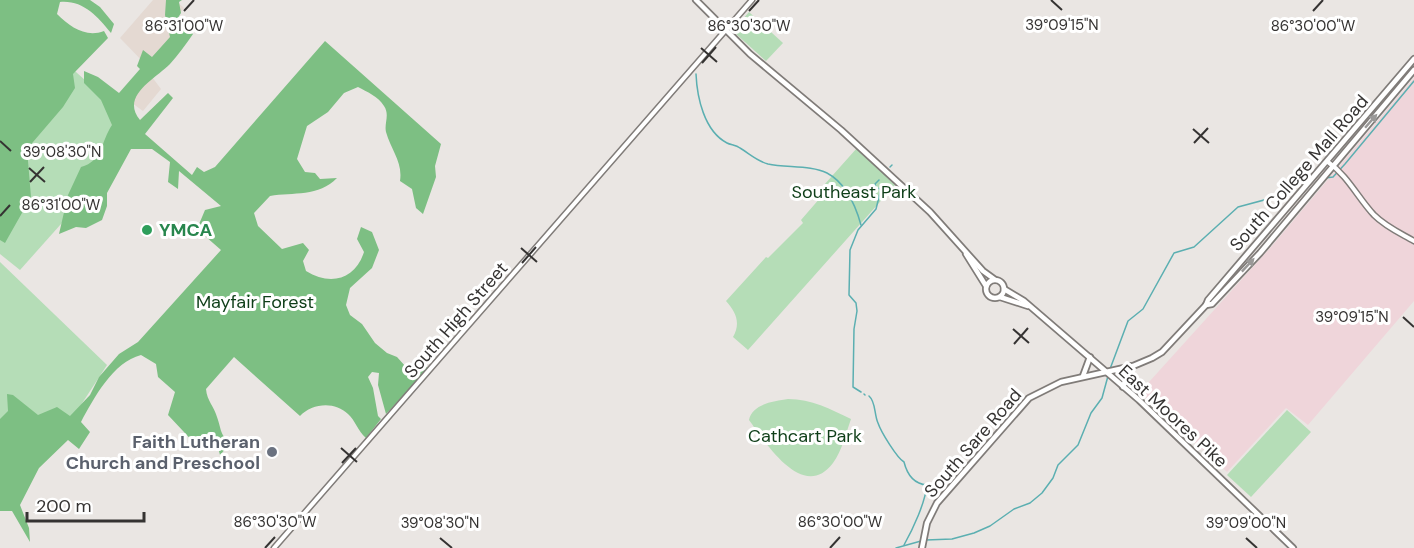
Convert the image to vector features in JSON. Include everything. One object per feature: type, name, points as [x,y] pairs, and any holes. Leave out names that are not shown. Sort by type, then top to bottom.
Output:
[{"type":"main road","points":[[696,0],[750,54],[866,153],[960,244],[994,279],[1001,282],[1004,289],[1000,297],[989,296],[986,286],[960,244]]},
{"type":"main road","name":"South College Mall Road","points":[[1105,371],[1130,366],[1162,352],[1206,305],[1414,59]]},
{"type":"main road","name":"South College Mall Road","points":[[1206,305],[1212,304],[1260,253],[1327,173],[1335,167],[1414,70]]},
{"type":"main road","points":[[1254,248],[1260,253]]},
{"type":"main road","points":[[986,286],[994,279]]},
{"type":"main road","name":"East Moores Pike","points":[[1004,289],[1114,378],[1293,548]]},
{"type":"main road","name":"East Moores Pike","points":[[1000,297],[1030,308]]},
{"type":"main road","points":[[1083,376],[1090,357]]},
{"type":"main road","points":[[1123,387],[1130,366]]},
{"type":"main road","name":"South Sare Road","points":[[922,548],[924,534],[937,504],[1021,406],[1049,386],[1105,371]]},
{"type":"street","name":"South High Street","points":[[274,548],[752,0]]},
{"type":"street","points":[[1382,97],[1388,102]]},
{"type":"street","points":[[1328,162],[1341,173],[1374,215],[1386,226],[1414,241]]},
{"type":"shaded area","points":[[153,0],[175,0],[184,8],[174,21],[181,29],[152,77],[161,89],[143,111],[132,103],[135,93],[151,70],[120,38]]},
{"type":"shaded area","points":[[1414,78],[1414,301],[1308,425],[1286,408],[1227,472],[1140,392],[1271,247]]},
{"type":"green space","points":[[0,0],[90,0],[100,7],[114,24],[111,33],[95,15],[83,6],[60,2],[57,14],[67,23],[85,32],[104,31],[108,38],[73,74],[75,88],[63,107],[27,149],[31,197],[5,243],[0,240]]},
{"type":"green space","name":"Mayfair Forest","points":[[166,0],[182,0],[179,2],[181,13],[176,21],[193,34],[170,64],[142,89],[134,103],[135,111],[140,120],[168,93],[173,98],[145,134],[192,175],[197,167],[204,172],[215,167],[325,41],[441,144],[435,166],[436,177],[423,214],[416,208],[412,189],[400,181],[400,168],[386,132],[386,109],[376,97],[358,87],[344,93],[328,112],[307,126],[297,159],[305,172],[315,173],[320,179],[337,178],[314,191],[270,196],[254,213],[258,226],[282,249],[303,243],[309,250],[303,261],[306,271],[324,278],[341,278],[355,269],[364,252],[357,239],[361,227],[372,232],[379,250],[372,268],[350,288],[346,305],[350,315],[362,324],[375,343],[387,353],[397,357],[406,367],[430,367],[386,414],[378,385],[379,373],[372,372],[368,377],[373,388],[378,416],[381,419],[366,438],[350,416],[337,407],[317,406],[300,416],[234,357],[206,389],[222,434],[230,444],[220,455],[216,440],[209,439],[199,448],[168,415],[175,392],[158,377],[156,364],[141,355],[131,359],[113,373],[92,402],[81,422],[90,432],[79,449],[68,440],[39,468],[20,505],[29,528],[30,542],[12,511],[0,511],[0,419],[8,411],[7,394],[13,395],[38,415],[57,407],[70,416],[90,395],[99,377],[119,354],[138,342],[221,250],[197,229],[205,210],[221,206],[179,171],[178,189],[168,182],[170,162],[152,149],[131,149],[107,193],[107,206],[102,220],[86,228],[76,227],[59,234],[68,195],[81,167],[98,155],[112,125],[101,100],[84,83],[84,71],[98,77],[119,93],[140,69],[137,66],[143,50],[152,57],[170,37],[165,15]]},
{"type":"green space","points":[[0,4],[143,132],[20,270],[0,254]]},
{"type":"green space","points":[[749,12],[783,43],[766,61],[735,33],[734,29]]},
{"type":"green space","name":"Southeast Park","points":[[857,148],[895,185],[748,350],[733,337],[737,322],[726,301],[766,257],[768,258],[803,223],[801,220],[827,190],[824,185]]},
{"type":"green space","points":[[0,262],[107,365],[62,434],[0,504]]},
{"type":"green space","name":"Cathcart Park","points":[[788,399],[813,403],[851,419],[836,458],[821,474],[809,476],[797,473],[786,465],[749,420],[754,410],[759,407],[770,402]]},
{"type":"green space","points":[[1287,410],[1311,432],[1251,497],[1227,475]]},
{"type":"waterway","points":[[696,74],[703,113],[719,138],[768,164],[821,170],[834,177],[845,189],[853,203],[861,225]]},
{"type":"waterway","points":[[1325,178],[1333,177],[1345,164],[1414,81]]},
{"type":"waterway","points":[[1110,369],[1128,321],[1143,309],[1174,253],[1194,247],[1238,207],[1279,196],[1297,179],[1312,176]]},
{"type":"waterway","points":[[861,392],[853,387],[854,329],[857,311],[856,303],[849,295],[850,250],[858,230],[876,209],[881,189],[876,188],[875,184],[879,180]]},
{"type":"waterway","points":[[926,540],[952,539],[974,533],[990,526],[1014,509],[1030,503],[1042,493],[1053,478],[1058,465],[1078,445],[1091,413],[1102,398],[1108,376]]},
{"type":"waterway","points":[[869,396],[873,401],[880,427],[897,455],[904,462],[907,471],[918,483],[927,485],[918,516],[904,545]]},
{"type":"waterway","points":[[896,548],[921,541]]},
{"type":"place","name":"YMCA","points":[[147,230]]},
{"type":"place","name":"Faith Lutheran Church and Preschool","points":[[272,452]]}]
